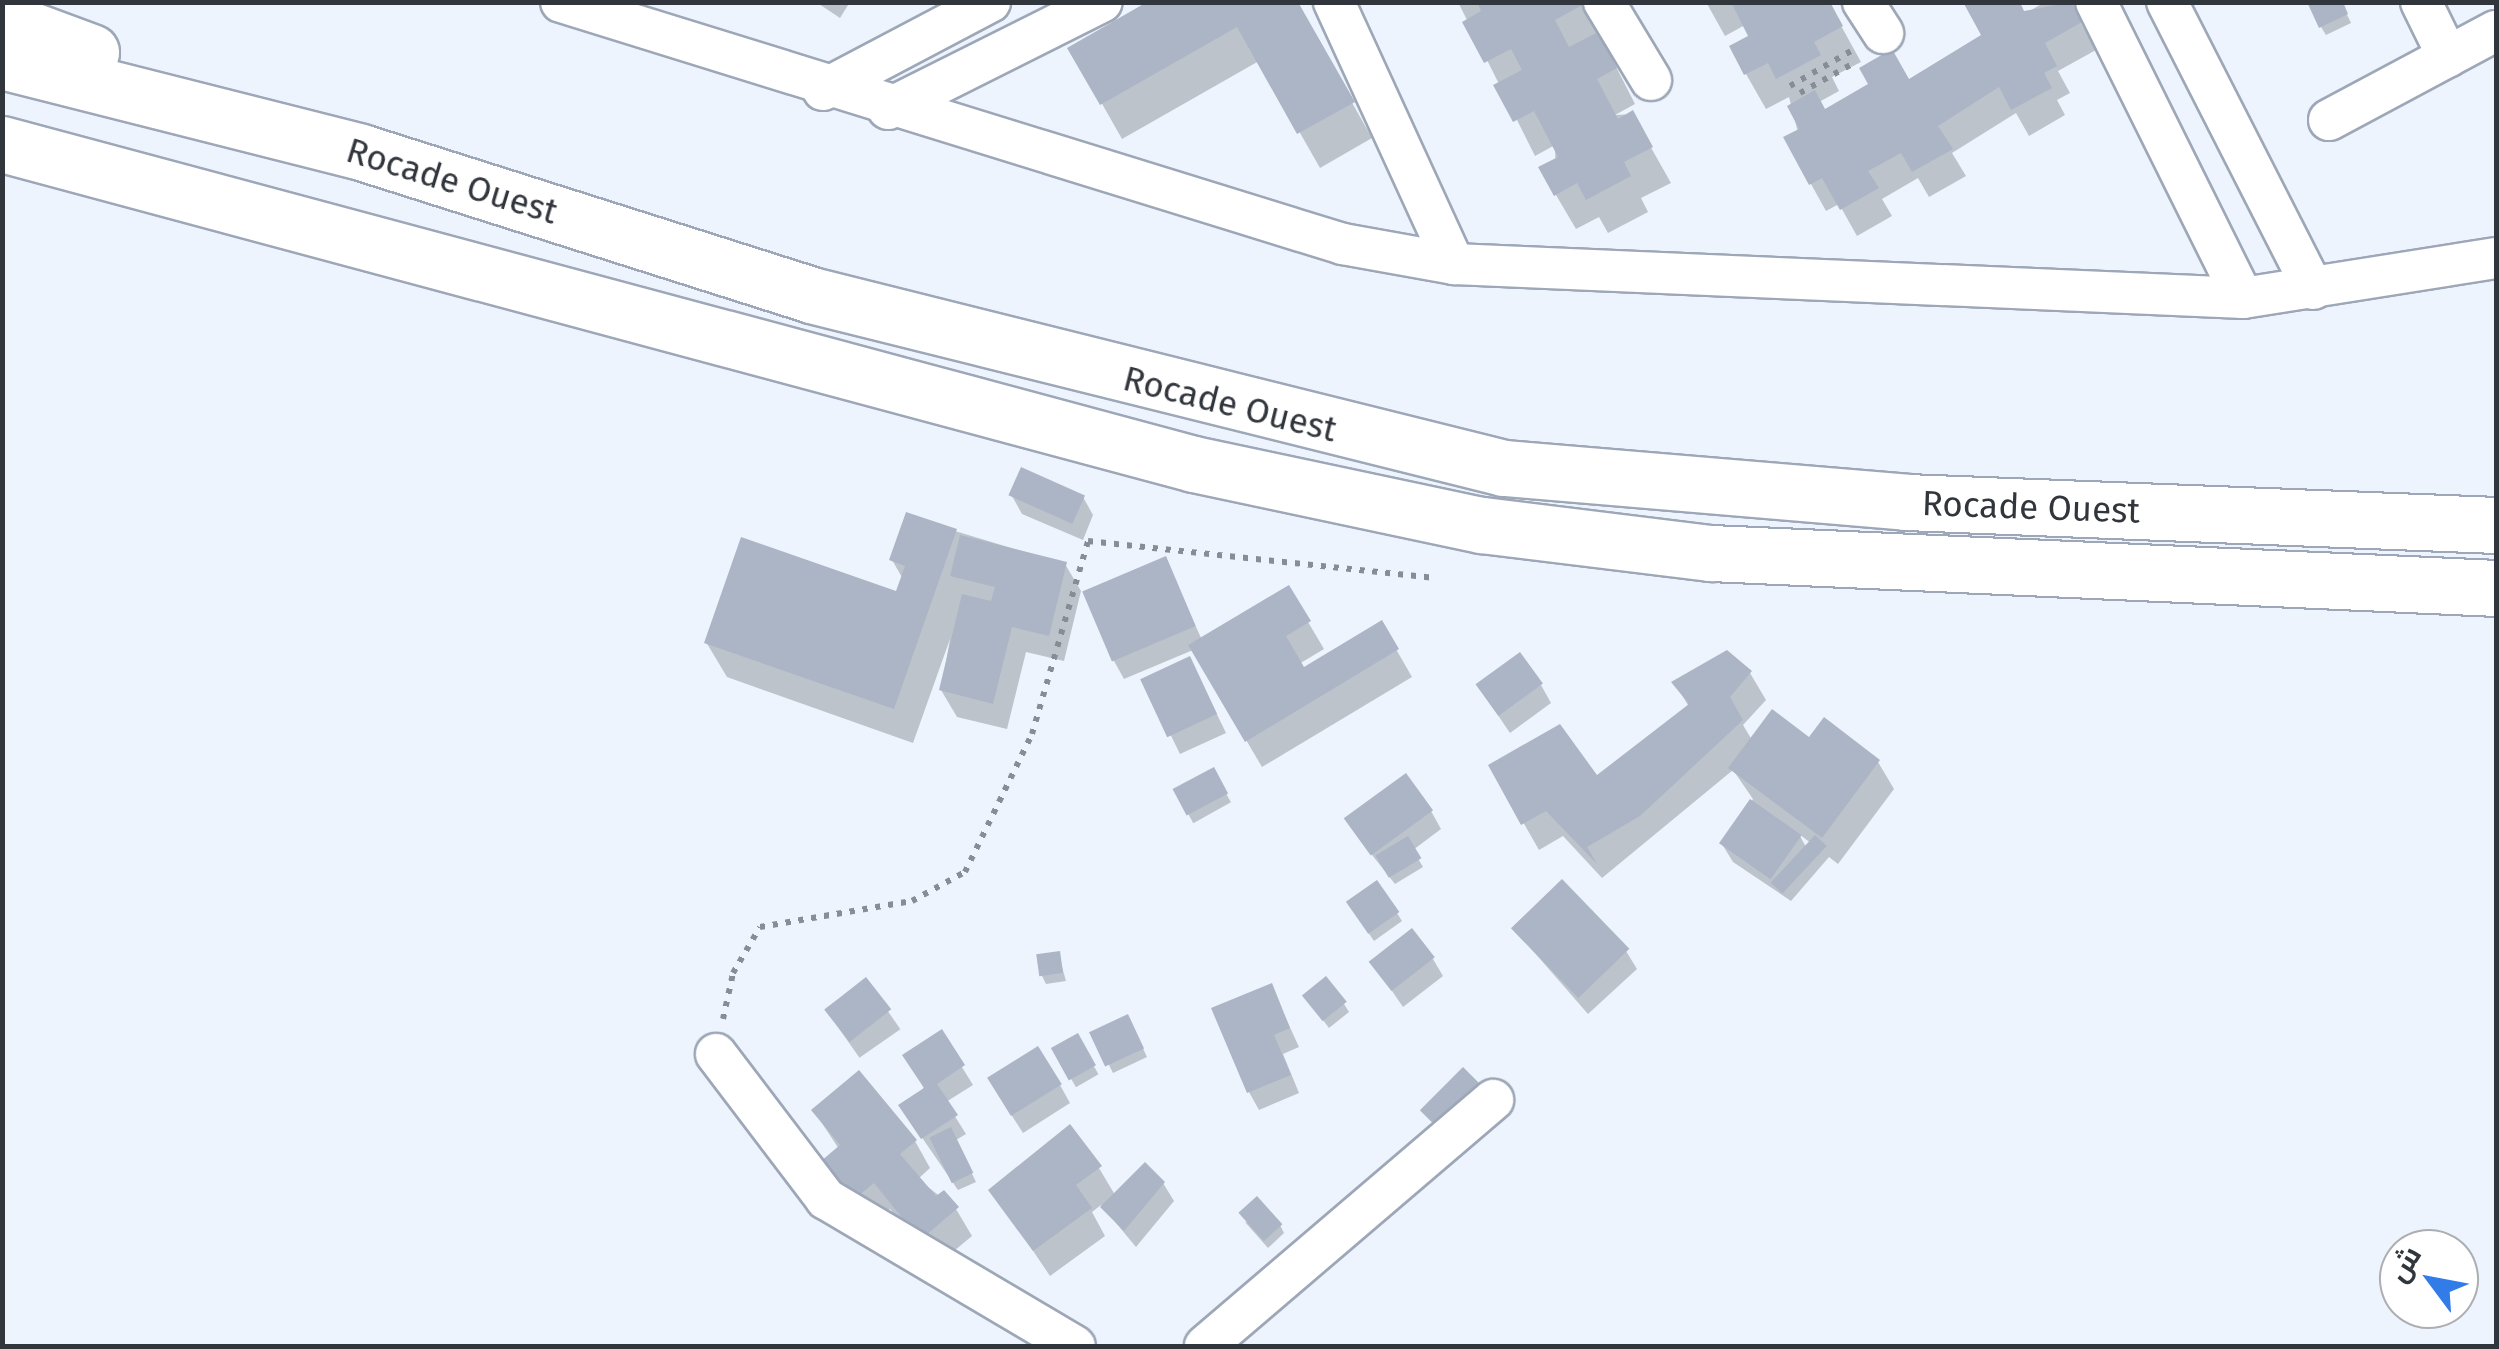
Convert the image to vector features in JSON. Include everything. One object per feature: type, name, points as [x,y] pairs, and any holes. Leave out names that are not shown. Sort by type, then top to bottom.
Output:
[{"type":"highway","points":[[2,19],[361,152]]},
{"type":"highway","name":"Rocade Ouest","points":[[2,61],[361,152],[811,295],[1504,468],[1906,502],[2496,525]]},
{"type":"highway","name":"Rocade Ouest","points":[[2,144],[462,274],[1194,464],[1482,525],[1711,553],[2496,588]]},
{"type":"highway","points":[[2,183],[462,274]]},
{"type":"street","points":[[560,2],[822,90],[1343,244],[1454,264],[2243,298],[2496,258]]},
{"type":"street","points":[[822,90],[990,2]]},
{"type":"street","points":[[888,109],[1102,2]]},
{"type":"street","points":[[1334,2],[1454,264]]},
{"type":"street","points":[[1604,2],[1650,80]]},
{"type":"street","points":[[2096,2],[2243,298]]},
{"type":"street","points":[[2168,2],[2312,289]]},
{"type":"street","points":[[2421,2],[2448,56]]},
{"type":"street","points":[[2329,120],[2496,30]]},
{"type":"street","points":[[716,1054],[826,1200],[1074,1346]]},
{"type":"street","points":[[1205,1346],[1492,1100]]},
{"type":"path","points":[[1790,86],[1873,18]]},
{"type":"path","points":[[1800,93],[1842,69]]},
{"type":"path","points":[[716,1054],[733,973],[760,927],[912,901],[965,872],[1032,734],[1088,541],[1435,578]]},
{"type":"building","points":[[1147,2],[1298,2],[1355,102],[1297,134],[1237,27],[1100,105],[1067,48]]},
{"type":"building","points":[[1477,2],[1588,2],[1555,20],[1569,47],[1598,32],[1617,68],[1597,79],[1618,119],[1633,110],[1653,147],[1624,162],[1631,176],[1586,200],[1577,183],[1554,196],[1538,167],[1558,157],[1534,111],[1513,122],[1493,85],[1522,70],[1511,49],[1484,63],[1462,22],[1481,11]]},
{"type":"building","points":[[1731,2],[1830,2],[1843,26],[1814,42],[1821,55],[1776,79],[1768,63],[1744,75],[1729,46],[1748,36]]},
{"type":"building","points":[[1963,2],[2020,2],[2024,11],[2072,2],[2082,22],[2045,43],[2057,66],[2044,73],[2052,88],[2011,110],[1999,87],[1938,126],[1953,149],[1912,172],[1901,153],[1868,171],[1879,188],[1840,210],[1822,178],[1809,185],[1783,137],[1799,129],[1787,106],[1815,90],[1825,109],[1868,84],[1859,68],[1892,49],[1909,79],[1981,35]]},
{"type":"building","points":[[2307,2],[2343,2],[2348,14],[2319,28]]},
{"type":"building","points":[[1021,467],[1085,495],[1072,524],[1008,495]]},
{"type":"building","points":[[906,512],[957,529],[894,709],[704,643],[741,537],[896,591],[905,566],[889,560]]},
{"type":"building","points":[[960,535],[1067,562],[1049,636],[1012,627],[993,704],[939,690],[962,594],[991,601],[995,587],[950,576]]},
{"type":"building","points":[[1166,556],[1196,626],[1112,662],[1082,592]]},
{"type":"building","points":[[1289,585],[1311,621],[1286,636],[1304,667],[1382,620],[1399,649],[1245,742],[1188,645]]},
{"type":"building","points":[[1727,650],[1752,671],[1730,697],[1743,720],[1640,816],[1587,847],[1597,864],[1546,811],[1521,825],[1488,765],[1560,724],[1597,775],[1689,704],[1671,682]]},
{"type":"building","points":[[1520,652],[1543,684],[1498,716],[1476,684]]},
{"type":"building","points":[[1190,656],[1217,714],[1167,737],[1140,679]]},
{"type":"building","points":[[1772,709],[1809,737],[1824,717],[1880,760],[1822,838],[1728,768]]},
{"type":"building","points":[[1214,767],[1228,793],[1187,816],[1173,789]]},
{"type":"building","points":[[1406,773],[1433,810],[1371,855],[1344,818]]},
{"type":"building","points":[[1750,799],[1802,835],[1771,879],[1719,843]]},
{"type":"building","points":[[1815,835],[1827,846],[1782,893],[1771,883]]},
{"type":"building","points":[[1408,836],[1421,858],[1389,878],[1375,856]]},
{"type":"building","points":[[1562,879],[1629,949],[1578,998],[1511,928]]},
{"type":"building","points":[[1377,880],[1399,912],[1368,934],[1346,902]]},
{"type":"building","points":[[1412,928],[1435,957],[1391,991],[1369,962]]},
{"type":"building","points":[[1060,951],[1063,973],[1039,976],[1036,954]]},
{"type":"building","points":[[1326,976],[1347,1002],[1323,1021],[1302,996]]},
{"type":"building","points":[[866,977],[891,1009],[849,1042],[824,1010]]},
{"type":"building","points":[[1272,983],[1290,1028],[1274,1035],[1291,1075],[1247,1093],[1211,1008]]},
{"type":"building","points":[[1128,1014],[1144,1048],[1105,1067],[1089,1032]]},
{"type":"building","points":[[942,1029],[965,1065],[937,1084],[958,1115],[921,1139],[898,1105],[924,1088],[902,1055]]},
{"type":"building","points":[[1078,1033],[1096,1065],[1069,1080],[1051,1048]]},
{"type":"building","points":[[1038,1046],[1062,1084],[1011,1116],[987,1078]]},
{"type":"building","points":[[1463,1067],[1488,1092],[1445,1135],[1420,1110]]},
{"type":"building","points":[[859,1070],[917,1140],[900,1154],[936,1196],[944,1190],[959,1207],[920,1240],[874,1183],[846,1206],[814,1167],[840,1145],[811,1110]]},
{"type":"building","points":[[1070,1124],[1102,1166],[1076,1185],[1092,1208],[1033,1251],[988,1190]]},
{"type":"building","points":[[951,1127],[973,1173],[952,1183],[929,1138]]},
{"type":"building","points":[[1145,1162],[1165,1182],[1124,1231],[1100,1207]]},
{"type":"building","points":[[1257,1196],[1282,1224],[1264,1241],[1238,1213]]}]
